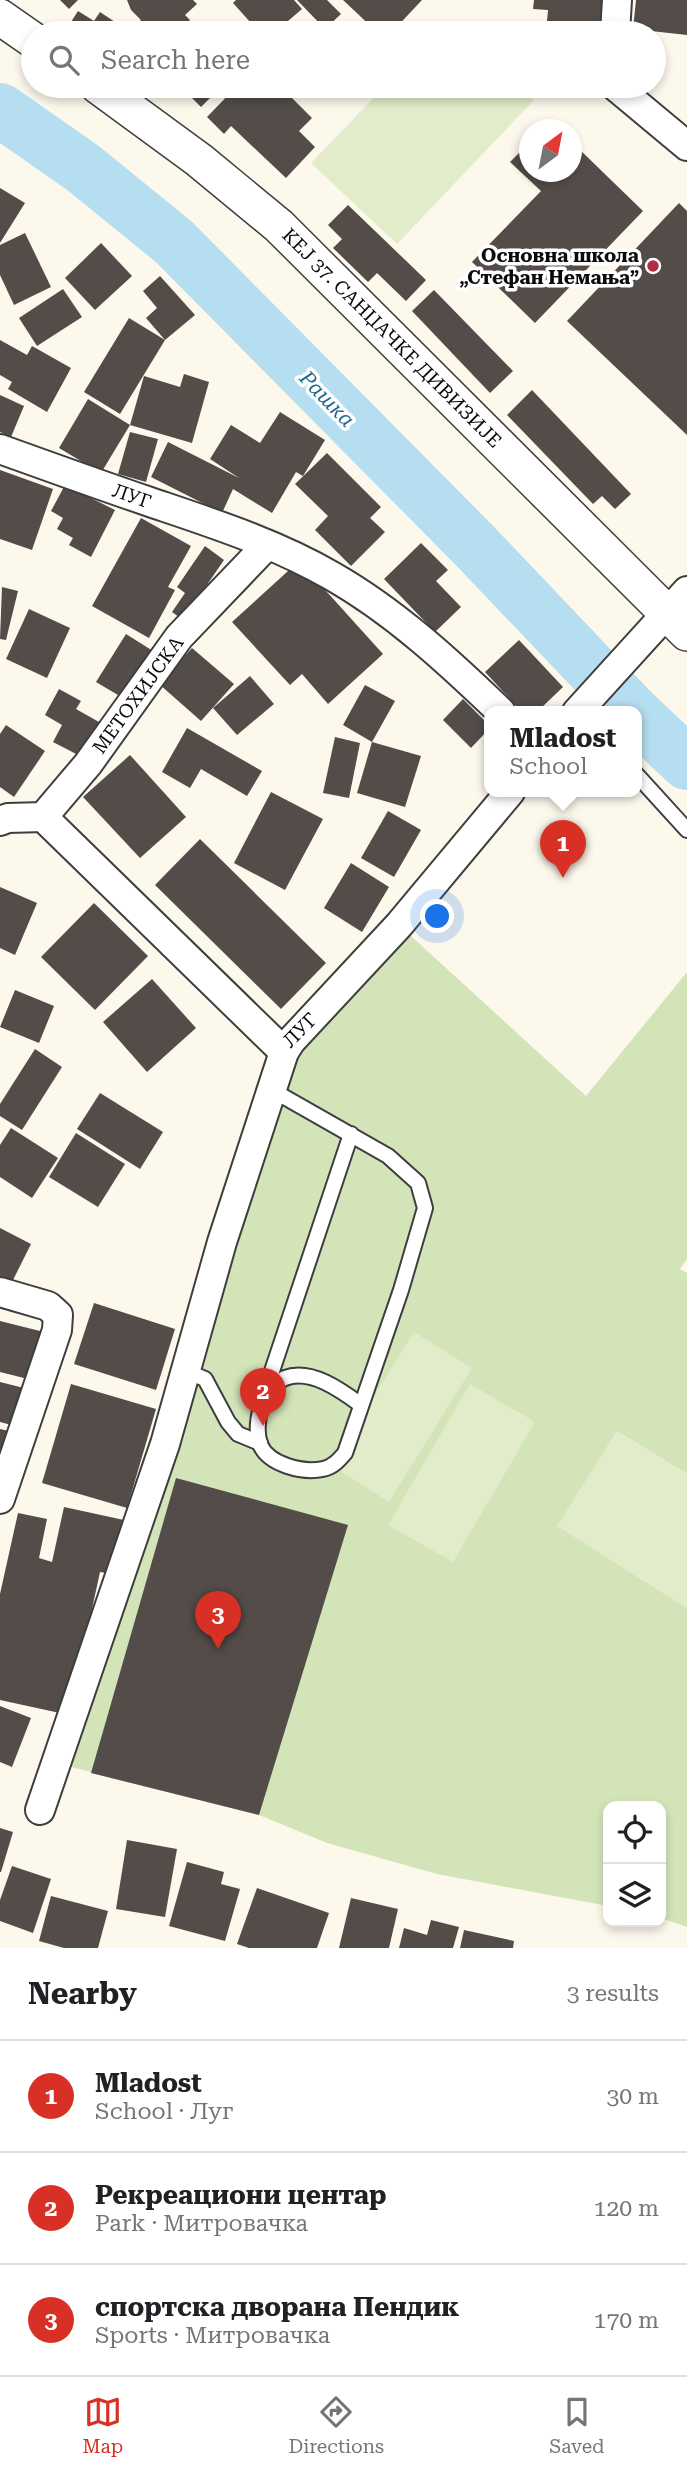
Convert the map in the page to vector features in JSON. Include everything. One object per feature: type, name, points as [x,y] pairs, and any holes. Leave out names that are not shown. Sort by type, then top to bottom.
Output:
[{"type":"street","points":[[616,21],[617,0]]},
{"type":"street","points":[[0,17],[21,32]]},
{"type":"street","name":"КЕЈ 37. САНЏАЧКЕ ДИВИЗИЈЕ","points":[[115,98],[200,160],[279,226],[680,612]]},
{"type":"street","points":[[629,98],[687,146]]},
{"type":"street","name":"ЛУГ","points":[[0,449],[221,525],[312,565],[361,594],[426,644],[494,706]]},
{"type":"street","name":"МЕТОХИЈСКА","points":[[43,817],[88,764],[179,636],[267,545]]},
{"type":"street","points":[[583,706],[634,647],[680,612]]},
{"type":"street","name":"ЛУГ","points":[[43,817],[284,1052],[291,1041],[399,925],[506,797]]},
{"type":"street","points":[[0,821],[8,818],[43,817]]},
{"type":"street","points":[[40,1810],[165,1444],[222,1242],[284,1052]]},
{"type":"street","points":[[0,1292],[48,1306],[58,1315],[57,1330],[0,1499]]},
{"type":"lane","points":[[642,781],[687,830]]},
{"type":"lane","points":[[272,1090],[388,1156],[418,1183],[425,1208],[401,1290],[345,1453],[325,1469],[291,1467],[276,1462],[265,1452],[260,1443],[258,1421],[266,1389],[351,1135]]},
{"type":"lane","points":[[186,1371],[205,1379],[228,1422],[238,1434],[260,1443]]},
{"type":"lane","points":[[266,1389],[287,1377],[302,1376],[340,1389],[361,1405]]},
{"type":"green space","points":[[373,98],[534,100],[397,244],[311,163]]},
{"type":"green space","points":[[399,925],[586,1096],[687,972],[687,1259],[680,1269],[687,1273],[687,1474],[617,1431],[558,1526],[687,1608],[687,1927],[666,1920],[666,1801],[603,1801],[603,1905],[437,1874],[327,1843],[259,1815],[56,1763],[284,1052]]},
{"type":"green space","points":[[414,1332],[472,1368],[389,1502],[331,1465]]},
{"type":"green space","points":[[470,1384],[535,1422],[453,1562],[388,1525]]},
{"type":"green space","points":[[617,1431],[687,1474],[687,1608],[557,1526]]},
{"type":"building","points":[[60,0],[78,0],[69,9]]},
{"type":"building","points":[[127,0],[193,0],[197,4],[185,15],[189,21],[140,21]]},
{"type":"building","points":[[236,0],[294,0],[302,9],[288,21],[249,21],[233,3]]},
{"type":"building","points":[[297,0],[327,0],[341,14],[334,21],[317,21]]},
{"type":"building","points":[[343,0],[422,0],[402,21],[365,21]]},
{"type":"building","points":[[534,0],[607,0],[604,21],[547,21],[548,10],[533,9]]},
{"type":"building","points":[[636,0],[687,0],[687,35],[666,33],[666,21],[634,21]]},
{"type":"building","points":[[78,11],[94,21],[72,21]]},
{"type":"building","points":[[100,12],[114,21],[94,21]]},
{"type":"building","points":[[192,98],[210,98],[201,107]]},
{"type":"building","points":[[225,98],[292,98],[312,118],[299,131],[315,147],[286,178],[231,126],[224,134],[207,117]]},
{"type":"building","points":[[582,152],[643,211],[535,323],[472,262],[541,191],[531,182],[582,182]]},
{"type":"building","points":[[519,153],[519,170],[510,162]]},
{"type":"building","points":[[0,188],[25,203],[0,243]]},
{"type":"building","name":"Основна школа „Стефан Немања”","points":[[679,203],[687,211],[687,435],[567,321]]},
{"type":"building","points":[[348,205],[426,280],[406,301],[377,273],[368,282],[333,248],[342,239],[328,225]]},
{"type":"building","points":[[25,233],[51,287],[14,305],[0,275],[0,245]]},
{"type":"building","points":[[101,243],[132,276],[95,310],[65,278]]},
{"type":"building","points":[[160,276],[195,315],[165,340],[146,318],[157,308],[143,291]]},
{"type":"building","points":[[63,289],[82,317],[37,346],[19,318]]},
{"type":"building","points":[[434,290],[513,371],[490,393],[412,311]]},
{"type":"building","points":[[129,318],[165,340],[120,414],[84,392]]},
{"type":"building","points":[[0,340],[27,355],[32,346],[71,368],[47,412],[8,389],[12,382],[0,375]]},
{"type":"building","points":[[184,374],[209,382],[192,443],[130,425],[144,376],[180,387]]},
{"type":"building","points":[[532,390],[631,494],[615,509],[602,496],[593,504],[507,415]]},
{"type":"building","points":[[0,395],[24,406],[11,437],[0,432]]},
{"type":"building","points":[[88,399],[130,425],[101,473],[59,448]]},
{"type":"building","points":[[280,412],[325,440],[303,476],[296,472],[272,513],[233,489],[222,513],[151,477],[168,442],[239,478],[210,459],[231,425],[260,443]]},
{"type":"building","points":[[130,432],[158,439],[146,482],[118,474]]},
{"type":"building","points":[[327,453],[381,507],[370,518],[385,532],[351,566],[315,530],[328,516],[295,484]]},
{"type":"building","points":[[0,470],[53,489],[32,550],[0,539]]},
{"type":"building","points":[[65,485],[115,510],[91,557],[69,545],[73,538],[57,529],[63,518],[51,511]]},
{"type":"building","points":[[141,518],[191,546],[168,587],[175,590],[149,638],[92,606]]},
{"type":"building","points":[[421,543],[448,570],[436,581],[461,607],[435,632],[384,579]]},
{"type":"building","points":[[205,546],[224,560],[183,620],[172,612],[185,593],[177,587]]},
{"type":"building","points":[[299,561],[383,654],[328,704],[302,674],[290,685],[232,622]]},
{"type":"building","points":[[2,587],[18,591],[6,640],[0,639]]},
{"type":"building","points":[[29,609],[70,628],[47,678],[6,659]]},
{"type":"building","points":[[126,634],[153,651],[123,698],[96,682]]},
{"type":"building","points":[[519,640],[563,687],[543,706],[516,706],[485,672]]},
{"type":"building","points":[[192,648],[234,684],[201,721],[159,684]]},
{"type":"building","points":[[250,676],[274,704],[237,735],[213,708]]},
{"type":"building","points":[[365,685],[395,701],[372,742],[343,725]]},
{"type":"building","points":[[59,689],[81,701],[76,709],[99,722],[80,756],[53,742],[62,725],[45,715]]},
{"type":"building","points":[[463,699],[484,720],[484,734],[471,748],[443,720]]},
{"type":"building","points":[[6,725],[45,751],[14,797],[0,787],[0,734]]},
{"type":"building","points":[[187,728],[262,771],[247,796],[201,769],[190,788],[162,772]]},
{"type":"building","points":[[335,737],[360,743],[349,798],[323,793]]},
{"type":"building","points":[[372,742],[421,756],[405,807],[357,793]]},
{"type":"building","points":[[130,755],[186,817],[140,858],[83,797]]},
{"type":"building","points":[[271,792],[323,819],[285,890],[234,863]]},
{"type":"building","points":[[388,811],[421,830],[394,877],[361,858]]},
{"type":"building","points":[[200,839],[326,963],[281,1009],[155,885]]},
{"type":"building","points":[[351,863],[389,887],[362,932],[324,908]]},
{"type":"building","points":[[0,887],[37,903],[15,955],[0,948]]},
{"type":"building","points":[[94,903],[148,956],[95,1010],[41,957]]},
{"type":"building","points":[[152,979],[196,1028],[147,1072],[103,1022]]},
{"type":"building","points":[[15,990],[54,1006],[39,1043],[0,1027]]},
{"type":"building","points":[[35,1049],[62,1067],[22,1130],[0,1116],[0,1104]]},
{"type":"building","points":[[100,1093],[163,1132],[140,1169],[77,1129]]},
{"type":"building","points":[[11,1128],[58,1158],[32,1198],[0,1177],[0,1145]]},
{"type":"building","points":[[76,1133],[125,1164],[98,1207],[49,1177]]},
{"type":"building","points":[[0,1228],[31,1244],[7,1292],[0,1289]]},
{"type":"building","points":[[94,1303],[175,1329],[156,1390],[74,1364]]},
{"type":"building","points":[[0,1321],[48,1333],[36,1381],[0,1372]]},
{"type":"building","points":[[0,1382],[24,1388],[15,1426],[0,1422]]},
{"type":"building","points":[[71,1384],[156,1409],[127,1508],[42,1483]]},
{"type":"building","points":[[0,1429],[9,1431],[0,1463]]},
{"type":"building","points":[[176,1478],[348,1525],[259,1815],[91,1773]]},
{"type":"building","points":[[64,1507],[124,1520],[113,1574],[100,1572],[69,1715],[0,1700],[0,1594],[18,1513],[47,1519],[39,1558],[52,1562]]},
{"type":"building","points":[[0,1706],[31,1718],[12,1767],[0,1762]]},
{"type":"building","points":[[0,1828],[13,1832],[1,1872],[0,1872]]},
{"type":"building","points":[[127,1840],[177,1849],[165,1917],[116,1909]]},
{"type":"building","points":[[187,1862],[224,1872],[221,1884],[240,1889],[225,1941],[169,1926]]},
{"type":"building","points":[[12,1866],[51,1879],[33,1933],[0,1921],[0,1900]]},
{"type":"building","points":[[257,1888],[329,1913],[317,1948],[249,1948],[237,1944]]},
{"type":"building","points":[[51,1896],[108,1911],[98,1948],[64,1948],[39,1941]]},
{"type":"building","points":[[351,1898],[398,1909],[389,1948],[339,1948]]},
{"type":"building","points":[[431,1920],[459,1927],[453,1948],[399,1948],[404,1928],[427,1935]]},
{"type":"building","points":[[464,1930],[514,1941],[513,1948],[460,1948]]},
{"type":"waterway","name":"Рашка","points":[[0,110],[83,168],[174,242],[474,545],[627,706]]},
{"type":"waterway","name":"Рашка","points":[[642,721],[687,763]]},
{"type":"place","name":"Основна школа „Стефан Немања”","points":[[653,266]]},
{"type":"place","name":"Mladost","points":[[563,878]]},
{"type":"place","name":"Рекреациони центар","points":[[263,1426]]},
{"type":"place","name":"спортска дворана Пендик","points":[[218,1649]]}]
